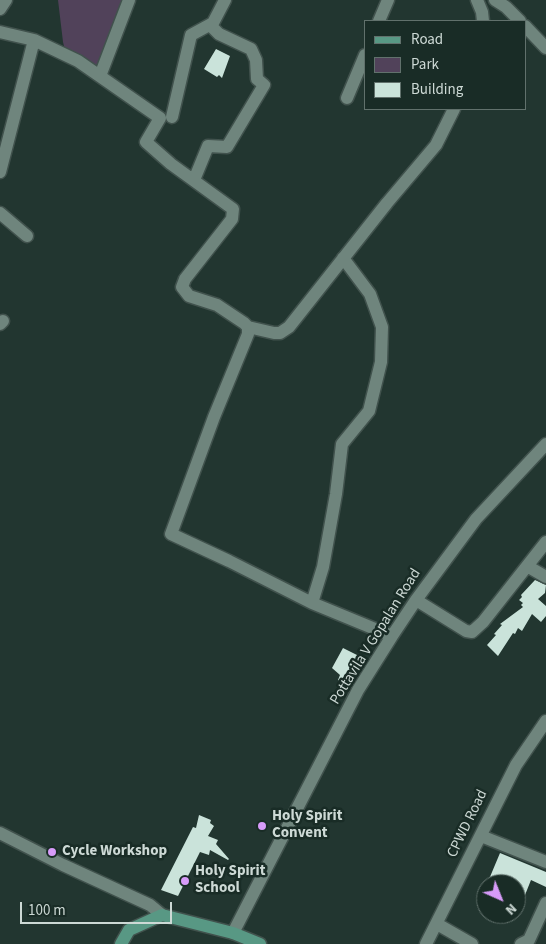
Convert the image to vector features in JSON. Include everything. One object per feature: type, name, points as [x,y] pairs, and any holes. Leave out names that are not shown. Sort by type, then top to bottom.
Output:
[{"type":"main road","points":[[121,944],[129,930],[162,915],[233,933],[260,944]]},
{"type":"street","points":[[0,9],[6,0]]},
{"type":"street","points":[[100,76],[129,0]]},
{"type":"street","points":[[194,180],[208,146],[227,147],[264,85],[257,79],[256,60],[251,49],[219,34],[212,27],[225,0]]},
{"type":"street","points":[[379,20],[388,0]]},
{"type":"street","points":[[477,0],[483,20]]},
{"type":"street","points":[[503,2],[519,20]]},
{"type":"street","points":[[172,117],[191,35],[213,23]]},
{"type":"street","points":[[526,27],[546,48]]},
{"type":"street","points":[[0,32],[34,40],[78,61],[160,118],[146,142],[171,164],[233,209],[232,219],[185,279],[182,287],[189,296],[217,306],[244,322],[248,327],[274,333],[284,331],[289,327],[436,145],[454,110]]},
{"type":"street","points":[[0,172],[34,40]]},
{"type":"street","points":[[347,98],[364,57]]},
{"type":"street","points":[[0,213],[27,236]]},
{"type":"street","points":[[312,604],[323,567],[336,494],[342,444],[369,410],[381,362],[382,326],[370,294],[343,258]]},
{"type":"street","points":[[248,327],[248,334],[214,417],[171,534],[230,561],[312,604],[392,636]]},
{"type":"street","name":"Pottavila V Gopalan Road","points":[[233,933],[358,690],[392,636],[436,572],[476,519],[544,451]]},
{"type":"street","points":[[416,600],[466,631],[472,632],[483,622],[546,542]]},
{"type":"street","points":[[527,566],[546,577]]},
{"type":"street","name":"CPWD Road","points":[[426,944],[516,765],[546,721]]},
{"type":"street","points":[[0,833],[63,865],[150,905],[162,915]]},
{"type":"street","points":[[481,836],[546,862]]},
{"type":"street","points":[[528,943],[546,903]]},
{"type":"street","points":[[437,924],[472,944]]},
{"type":"green space","points":[[58,0],[135,0],[108,70],[110,78],[66,54]]},
{"type":"building","points":[[216,49],[230,56],[222,78],[204,69]]},
{"type":"building","points":[[535,580],[546,585],[545,593],[538,599],[546,606],[546,616],[541,622],[532,614],[522,631],[518,628],[515,634],[513,633],[498,656],[487,645],[496,635],[494,634],[502,625],[500,624],[523,607],[521,605],[523,603],[519,600],[522,597],[521,595]]},
{"type":"building","points":[[343,648],[361,657],[347,684],[338,680],[340,675],[332,668]]},
{"type":"building","points":[[199,815],[211,820],[210,823],[214,826],[208,836],[218,840],[216,844],[229,859],[210,850],[209,855],[200,852],[178,896],[161,890],[193,827],[196,828]]},
{"type":"building","points":[[500,853],[546,872],[546,887],[531,880],[526,892],[526,874],[491,874]]},
{"type":"place","name":"Holy Spirit Convent","points":[[262,826]]},
{"type":"place","name":"Cycle Workshop","points":[[52,852]]},
{"type":"place","name":"Holy Spirit School","points":[[185,881]]}]
